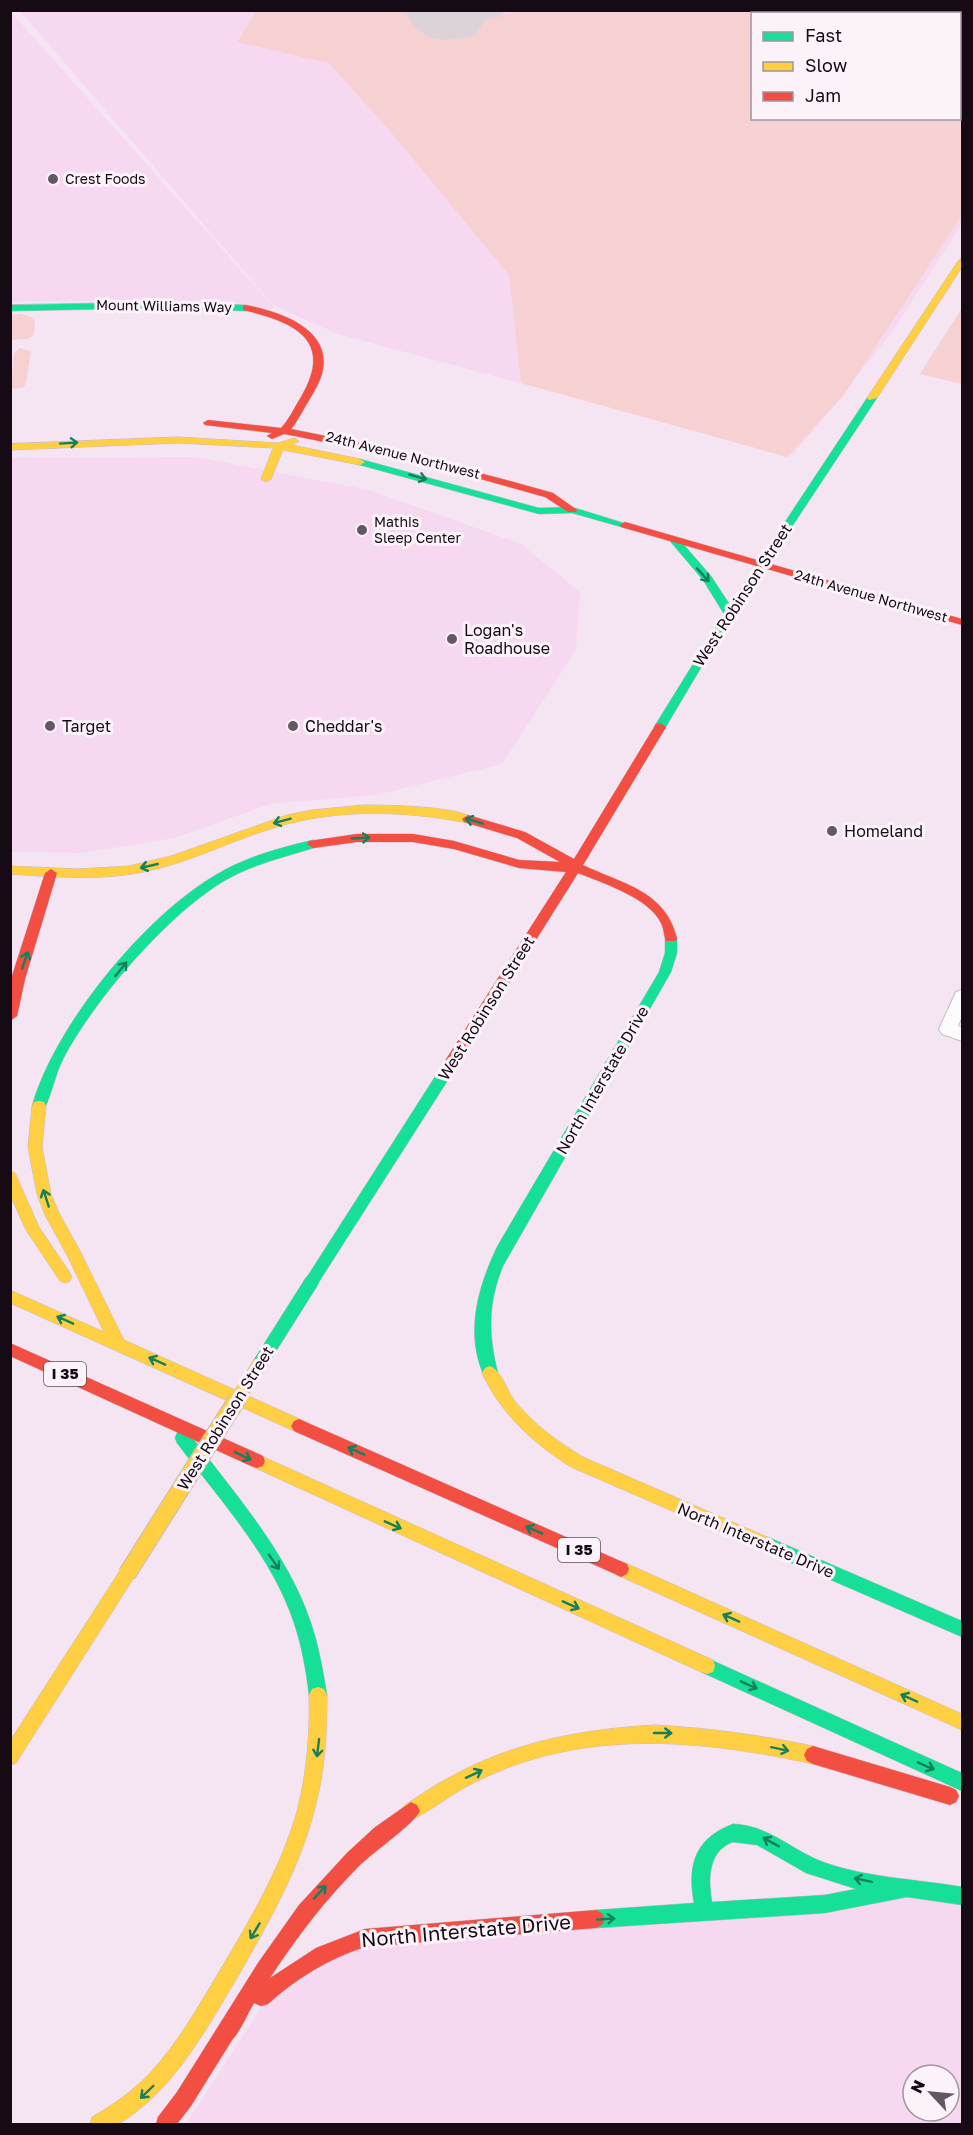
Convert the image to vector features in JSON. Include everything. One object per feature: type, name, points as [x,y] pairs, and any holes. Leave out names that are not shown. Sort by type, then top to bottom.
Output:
[{"type":"main road","name":"West Robinson Street","points":[[10,1757],[575,868],[729,613],[963,261]]},
{"type":"main road","name":"Mount Williams Way","points":[[10,308],[111,304],[224,305],[271,314],[294,325],[309,336],[314,344],[319,365],[307,413],[287,430]]},
{"type":"main road","points":[[283,410],[307,413],[338,438]]},
{"type":"main road","points":[[249,425],[269,417]]},
{"type":"main road","name":"24th Avenue Northwest","points":[[193,422],[249,425],[338,438],[450,466],[549,495],[572,510],[963,621]]},
{"type":"main road","points":[[136,439],[183,430],[270,436],[287,430]]},
{"type":"main road","name":"24th Avenue Northwest","points":[[10,447],[136,439],[279,446],[395,470],[539,511],[572,510]]},
{"type":"main road","points":[[266,479],[279,446],[293,441],[310,442],[394,460],[450,466]]},
{"type":"main road","points":[[232,442],[266,479]]},
{"type":"main road","points":[[298,464],[335,456]]},
{"type":"main road","points":[[266,479],[284,471]]},
{"type":"main road","points":[[674,540],[707,578],[729,613]]},
{"type":"main road","name":"North Interstate Drive","points":[[10,870],[33,877],[51,873],[89,874],[146,867],[206,850],[277,822],[343,809],[379,807],[454,816],[530,838],[575,868],[629,887],[646,898],[659,911],[669,928],[673,941],[673,954],[665,972],[503,1249],[485,1288],[481,1314],[482,1340],[486,1363],[496,1387],[512,1412],[531,1433],[552,1449],[577,1462],[963,1629]]},
{"type":"main road","points":[[118,1344],[73,1250],[56,1225],[45,1198],[38,1168],[35,1137],[38,1109],[49,1075],[65,1042],[148,935],[169,914],[221,879],[283,851],[331,841],[386,837],[414,838],[467,848],[512,863],[575,868]]},
{"type":"main road","points":[[10,1017],[18,980],[51,873]]},
{"type":"main road","points":[[10,1177],[18,1202],[33,1232],[118,1344]]},
{"type":"main road","name":"I 35","points":[[10,1296],[963,1722]]},
{"type":"main road","name":"I 35","points":[[10,1349],[963,1782]]},
{"type":"main road","points":[[99,2124],[127,2110],[149,2091],[169,2068],[261,1920],[295,1848],[308,1806],[319,1743],[316,1666],[298,1606],[284,1576],[269,1554],[171,1422]]},
{"type":"main road","points":[[225,2033],[271,1954],[310,1903],[338,1872],[364,1848],[416,1808],[450,1786],[516,1757],[551,1746],[599,1736],[667,1732],[723,1737],[878,1773],[963,1800]]},
{"type":"main road","name":"North Interstate Drive","points":[[705,1912],[701,1881],[705,1858],[718,1838],[732,1833],[747,1832],[764,1837],[822,1871],[904,1889],[938,1890],[963,1896]]},
{"type":"main road","name":"North Interstate Drive","points":[[165,2124],[184,2099],[225,2033],[284,1976],[310,1958],[334,1947],[365,1938],[825,1904],[904,1889]]},
{"type":"street","points":[[955,1032],[963,997]]},
{"type":"shaded area","points":[[522,10],[962,11],[962,215],[844,395],[787,457],[521,383],[509,275],[389,130],[329,63],[237,42],[257,11],[410,11],[437,34],[481,24],[478,21]]},
{"type":"shaded area","points":[[10,11],[273,306],[272,309],[237,303],[162,300],[11,302]]},
{"type":"shaded area","points":[[20,11],[962,11],[962,224],[890,335],[792,456],[338,334],[273,305]]},
{"type":"shaded area","points":[[962,308],[962,384],[920,374]]},
{"type":"shaded area","points":[[21,314],[35,321],[34,335],[28,339],[11,340],[11,315]]},
{"type":"shaded area","points":[[20,348],[31,351],[26,383],[23,388],[11,389],[14,353]]},
{"type":"shaded area","points":[[196,457],[369,490],[521,544],[580,592],[576,650],[502,764],[377,795],[270,804],[174,838],[82,853],[11,852],[11,458]]},
{"type":"shaded area","points":[[906,1897],[955,1900],[962,1903],[962,2124],[186,2124],[262,2006],[351,1949]]},
{"type":"taxiway","points":[[449,20],[492,10]]},
{"type":"runway","points":[[438,10],[449,20]]},
{"type":"traffic: fast","points":[[10,308],[159,305],[246,308]]},
{"type":"traffic: fast","points":[[660,727],[716,634],[872,398]]},
{"type":"traffic: fast","points":[[360,462],[539,511],[572,510],[625,525]]},
{"type":"traffic: fast","points":[[674,540],[707,578],[729,613]]},
{"type":"traffic: fast","points":[[39,1106],[49,1074],[74,1030],[125,963],[170,915],[193,896],[247,864],[313,844]]},
{"type":"traffic: fast","points":[[490,1373],[483,1339],[483,1310],[485,1295],[503,1249],[665,972],[671,953],[671,938]]},
{"type":"traffic: fast","points":[[312,1281],[450,1065]]},
{"type":"traffic: fast","points":[[259,1365],[312,1281]]},
{"type":"traffic: fast","points":[[183,1438],[250,1528],[288,1589],[302,1621],[312,1657],[318,1695]]},
{"type":"traffic: fast","points":[[768,1545],[962,1629]]},
{"type":"traffic: fast","points":[[707,1666],[962,1782]]},
{"type":"traffic: fast","points":[[705,1913],[700,1879],[703,1862],[711,1847],[722,1837],[733,1833],[746,1833],[771,1842],[809,1865],[835,1875],[869,1883],[962,1896]]},
{"type":"traffic: fast","points":[[596,1919],[825,1904],[904,1889]]},
{"type":"traffic: slow","points":[[872,398],[962,261]]},
{"type":"traffic: slow","points":[[10,447],[111,441],[212,440],[279,446],[360,462]]},
{"type":"traffic: slow","points":[[266,479],[279,446],[294,441]]},
{"type":"traffic: slow","points":[[10,870],[78,873],[112,872],[146,867],[176,859],[287,819],[338,810],[390,809],[468,819]]},
{"type":"traffic: slow","points":[[39,1106],[35,1147],[44,1194],[52,1215],[74,1253],[118,1344]]},
{"type":"traffic: slow","points":[[10,1177],[33,1230],[65,1277]]},
{"type":"traffic: slow","points":[[10,1296],[299,1426]]},
{"type":"traffic: slow","points":[[127,1574],[259,1365]]},
{"type":"traffic: slow","points":[[490,1373],[506,1401],[526,1424],[577,1462],[768,1545]]},
{"type":"traffic: slow","points":[[257,1461],[707,1666]]},
{"type":"traffic: slow","points":[[621,1569],[962,1722]]},
{"type":"traffic: slow","points":[[10,1757],[127,1574]]},
{"type":"traffic: slow","points":[[99,2124],[140,2097],[185,2045],[243,1950],[279,1881],[306,1810],[314,1773],[319,1735],[318,1695]]},
{"type":"traffic: slow","points":[[411,1811],[458,1782],[506,1760],[555,1745],[605,1736],[655,1734],[707,1736],[813,1755]]},
{"type":"traffic: jam","points":[[246,308],[270,313],[294,324],[313,341],[318,353],[319,366],[311,388],[289,425],[282,432],[272,436]]},
{"type":"traffic: jam","points":[[208,423],[295,433],[423,460],[549,495],[572,510]]},
{"type":"traffic: jam","points":[[625,525],[962,622]]},
{"type":"traffic: jam","points":[[450,1065],[575,868],[660,727]]},
{"type":"traffic: jam","points":[[468,819],[521,835],[581,869],[633,891],[658,910],[667,922],[671,938]]},
{"type":"traffic: jam","points":[[313,844],[357,838],[413,838],[454,845],[519,864],[575,868]]},
{"type":"traffic: jam","points":[[10,1016],[18,979],[51,873]]},
{"type":"traffic: jam","points":[[10,1349],[257,1461]]},
{"type":"traffic: jam","points":[[299,1426],[621,1569]]},
{"type":"traffic: jam","points":[[813,1755],[950,1796]]},
{"type":"traffic: jam","points":[[225,2033],[284,1940],[328,1885],[353,1859],[411,1811]]},
{"type":"traffic: jam","points":[[261,1997],[310,1961],[336,1948],[365,1938],[596,1919]]},
{"type":"traffic: jam","points":[[165,2124],[184,2099],[225,2033],[233,2025]]},
{"type":"place","name":"Crest Foods","points":[[53,179]]},
{"type":"place","name":"Mathis Sleep Center","points":[[362,530]]},
{"type":"place","name":"Logan's Roadhouse","points":[[452,639]]},
{"type":"place","name":"Target","points":[[50,726]]},
{"type":"place","name":"Cheddar's","points":[[293,726]]},
{"type":"place","name":"Homeland","points":[[832,831]]}]
